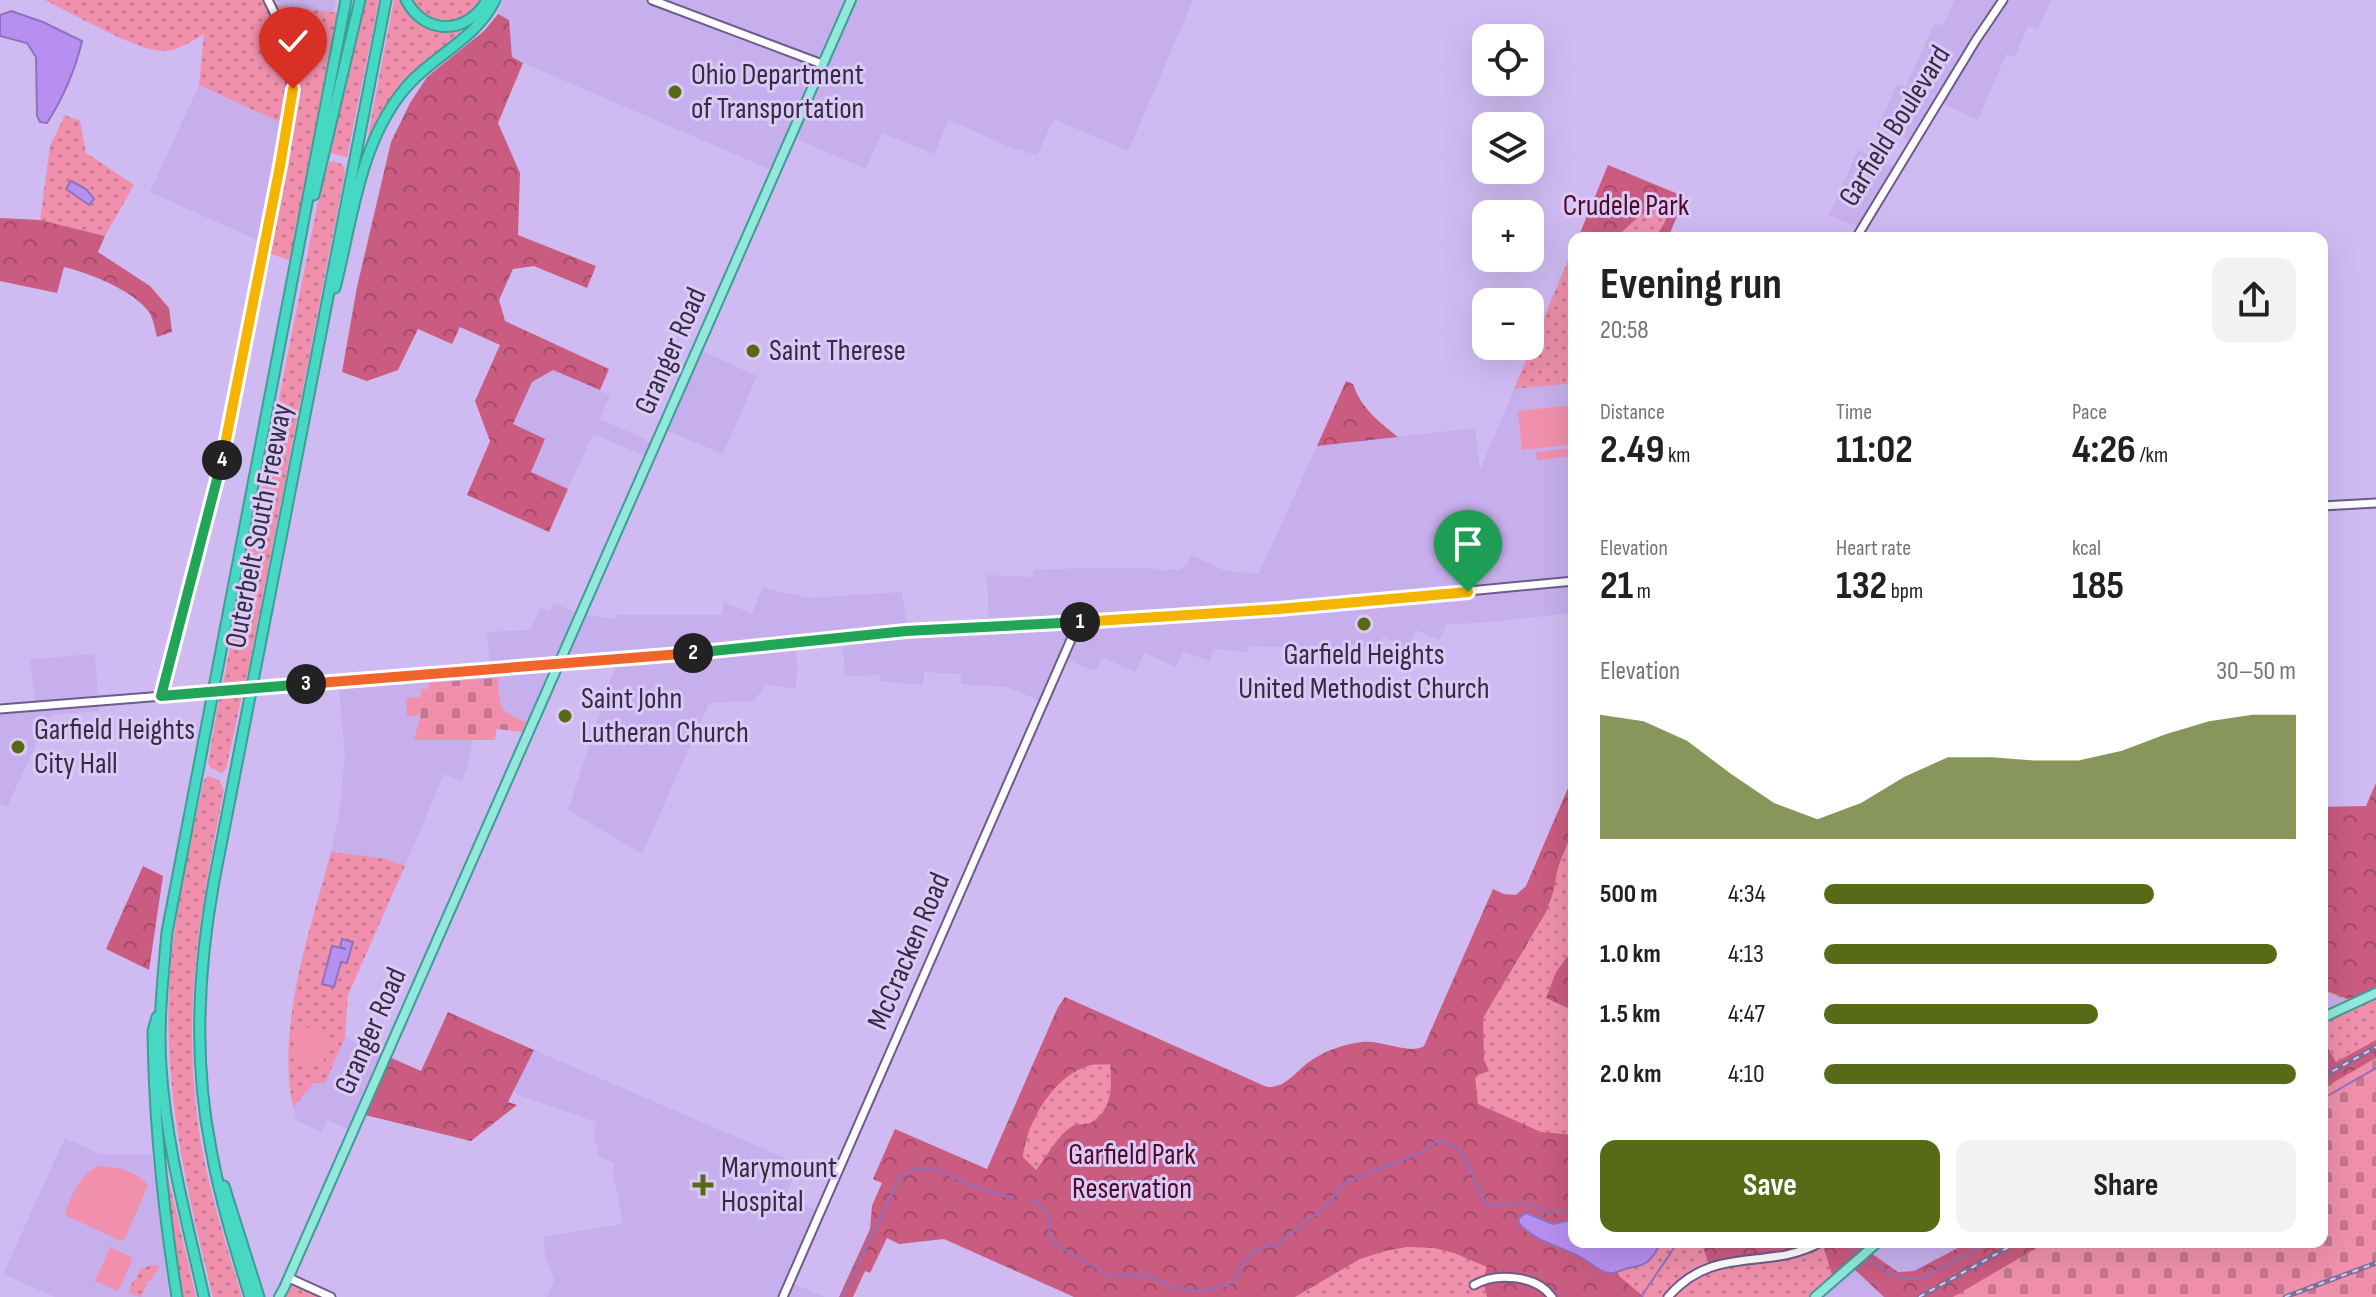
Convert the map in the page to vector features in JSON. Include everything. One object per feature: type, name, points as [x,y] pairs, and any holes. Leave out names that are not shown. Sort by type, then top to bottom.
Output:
[{"type":"highway","name":"Outerbelt South Freeway","points":[[204,1297],[167,1122],[160,1044],[171,901],[344,0]]},
{"type":"highway","points":[[280,339],[360,0]]},
{"type":"highway","name":"Outerbelt South Freeway","points":[[256,1296],[229,1199],[211,1149],[204,1106],[199,1045],[203,950],[386,0]]},
{"type":"highway","points":[[406,0],[421,19],[445,27],[471,19],[487,0]]},
{"type":"highway","points":[[320,337],[326,324],[360,187],[375,140],[388,113],[418,74],[479,24],[495,0]]},
{"type":"highway","points":[[161,1002],[153,1031],[156,1130],[177,1297]]},
{"type":"main road","name":"Granger Road","points":[[282,1294],[851,0]]},
{"type":"main road","points":[[2328,1015],[2376,993]]},
{"type":"main road","points":[[1815,1297],[1871,1248]]},
{"type":"street","points":[[161,696],[216,484],[288,126],[293,89],[290,58],[284,33],[268,0]]},
{"type":"street","points":[[652,0],[822,64]]},
{"type":"street","name":"Garfield Boulevard","points":[[1860,232],[2003,0]]},
{"type":"street","points":[[2328,506],[2376,503]]},
{"type":"street","points":[[0,709],[666,656],[906,631],[1304,607],[1568,582]]},
{"type":"street","name":"McCracken Road","points":[[783,1297],[1073,636],[1074,623]]},
{"type":"street","points":[[1668,1297],[1689,1277],[1710,1266],[1786,1254],[1804,1248]]},
{"type":"street","points":[[1474,1285],[1498,1276],[1529,1282],[1552,1297]]},
{"type":"street","points":[[289,1278],[331,1297]]},
{"type":"shaded area","points":[[277,0],[336,0],[333,12],[280,5]]},
{"type":"shaded area","points":[[503,0],[1193,0],[1128,151],[1054,119],[1037,155],[1012,148],[949,120],[934,154],[882,133],[866,169],[792,137],[776,172],[512,58],[509,21],[498,14]]},
{"type":"shaded area","points":[[1954,0],[2051,0],[2038,30],[2028,26],[2015,57],[2006,54],[1978,120],[1939,102],[1913,142],[1878,127],[1897,84],[1905,87],[1935,23],[1943,26]]},
{"type":"shaded area","points":[[11,11],[82,41],[68,84],[47,123],[40,122],[37,116],[36,57],[27,43],[0,36],[0,15]]},
{"type":"shaded area","points":[[199,85],[288,126],[264,243],[150,192]]},
{"type":"shaded area","points":[[1858,150],[1897,168],[1861,228],[1829,215]]},
{"type":"shaded area","points":[[71,181],[86,189],[94,199],[89,205],[66,189]]},
{"type":"shaded area","points":[[698,349],[757,376],[723,454],[663,429]]},
{"type":"shaded area","points":[[553,370],[610,395],[600,419],[656,444],[650,458],[593,434],[568,489],[530,472],[513,425],[532,382]]},
{"type":"shaded area","points":[[1568,384],[1568,614],[1447,624],[1439,640],[1416,630],[1408,648],[1383,637],[1377,650],[1345,643],[1339,659],[1281,647],[1249,646],[1247,652],[1213,649],[1210,661],[1183,652],[1176,667],[1144,653],[1135,672],[1102,657],[1095,671],[1063,658],[1044,702],[1006,687],[961,684],[961,674],[924,672],[923,685],[880,681],[880,675],[845,676],[842,638],[795,644],[796,689],[766,684],[754,701],[709,703],[642,854],[568,810],[617,660],[559,663],[528,731],[497,729],[495,740],[473,740],[461,781],[444,774],[405,866],[383,858],[331,852],[340,809],[345,755],[338,681],[490,668],[487,632],[530,630],[540,608],[549,611],[553,603],[580,614],[616,619],[617,615],[721,615],[724,603],[752,613],[763,588],[809,598],[902,592],[907,630],[989,627],[987,575],[1033,577],[1034,570],[1081,568],[1151,568],[1167,572],[1186,567],[1191,555],[1226,571],[1259,574],[1317,446],[1475,428],[1480,470],[1514,389]],"holes":[[[1492,583],[1493,589],[1243,611],[1245,606]]]},
{"type":"shaded area","points":[[95,654],[99,711],[50,715],[7,807],[0,804],[0,705],[35,701],[30,659]]},
{"type":"shaded area","points":[[342,939],[353,942],[347,963],[341,962],[334,987],[322,984],[332,946],[346,949],[340,947]]},
{"type":"shaded area","points":[[2328,991],[2356,1002],[2328,1015]]},
{"type":"shaded area","points":[[345,1037],[387,1056],[353,1131],[327,1120],[321,1132],[297,1121],[293,1107],[314,1083],[325,1083]]},
{"type":"shaded area","name":"Marymount Hospital","points":[[534,1050],[799,1164],[785,1197],[815,1210],[777,1297],[547,1297],[554,1280],[543,1237],[623,1224],[613,1173],[615,1164],[598,1156],[599,1146],[594,1142],[596,1122],[514,1091]]},
{"type":"shaded area","points":[[65,1138],[100,1154],[152,1155],[169,1297],[55,1297],[3,1274]]},
{"type":"shaded area","points":[[1526,1213],[1553,1224],[1568,1220],[1568,1248],[1658,1248],[1652,1258],[1641,1265],[1615,1273],[1605,1272],[1529,1232],[1518,1222]]},
{"type":"shaded area","points":[[1871,1248],[1958,1248],[1914,1271],[1898,1272],[1868,1251]]},
{"type":"shaded area","points":[[1851,1266],[1884,1297],[1817,1297]]},
{"type":"shaded area","points":[[790,1282],[825,1297],[783,1297]]},
{"type":"green space","points":[[45,0],[268,0],[271,4],[340,13],[295,262],[262,251],[288,126],[199,85],[204,34],[176,49],[153,50],[122,39]]},
{"type":"green space","points":[[365,0],[379,0],[347,157],[330,153]]},
{"type":"green space","points":[[394,0],[402,0],[413,16],[461,31],[421,68],[367,152],[365,151]]},
{"type":"green space","points":[[411,0],[482,0],[465,16],[446,22],[428,16]]},
{"type":"green space","points":[[498,14],[509,20],[512,57],[523,63],[498,123],[520,173],[518,235],[596,266],[587,288],[534,266],[513,269],[499,300],[505,321],[609,369],[600,390],[553,370],[532,382],[513,424],[545,439],[531,472],[568,489],[549,532],[467,495],[490,441],[475,401],[500,345],[460,327],[452,344],[418,329],[398,370],[367,381],[342,372],[357,287],[391,142],[427,77],[484,31]]},
{"type":"green space","points":[[65,115],[80,121],[86,153],[134,185],[105,236],[40,220],[50,146]]},
{"type":"green space","points":[[329,162],[343,165],[345,172],[246,681],[223,683],[317,206]]},
{"type":"green space","name":"Crudele Park","points":[[1608,165],[1685,197],[1670,232],[1580,232]]},
{"type":"green space","name":"Crudele Park","points":[[1608,165],[1685,197],[1670,232],[1659,232],[1667,216],[1667,208],[1660,208],[1639,217],[1623,232],[1580,232]]},
{"type":"green space","points":[[0,218],[40,220],[105,236],[98,252],[150,286],[169,308],[172,332],[157,337],[150,314],[142,304],[98,278],[64,267],[57,293],[0,281]]},
{"type":"green space","name":"Crudele Park","points":[[1568,261],[1568,384],[1514,389],[1526,360],[1544,360],[1544,318]]},
{"type":"green space","points":[[1346,381],[1353,384],[1371,414],[1398,437],[1317,446]]},
{"type":"green space","points":[[1568,406],[1568,445],[1522,450],[1518,411]]},
{"type":"green space","points":[[1568,449],[1568,457],[1537,460],[1536,452]]},
{"type":"green space","points":[[498,678],[502,707],[510,715],[526,722],[522,732],[496,729],[495,740],[414,740],[421,714],[421,689],[428,689],[429,683]]},
{"type":"green space","points":[[242,696],[226,769],[222,773],[208,763],[219,698]]},
{"type":"green space","points":[[406,698],[421,698],[421,714],[407,717]]},
{"type":"green space","points":[[208,776],[219,780],[224,790],[196,956],[192,1039],[194,1081],[206,1168],[242,1297],[213,1297],[177,1130],[169,1046],[168,1003],[174,938],[194,825],[204,780]]},
{"type":"green space","points":[[2376,783],[2376,993],[2356,1002],[2328,991],[2328,807],[2366,806]]},
{"type":"green space","name":"Garfield Park Reservation","points":[[1568,788],[1568,843],[1546,912],[1483,1018],[1484,1060],[1489,1071],[1475,1076],[1478,1104],[1541,1132],[1568,1134],[1568,1248],[1608,1249],[1619,1276],[1644,1297],[1487,1297],[1483,1280],[1487,1267],[1434,1248],[1407,1247],[1360,1259],[1295,1297],[1074,1297],[944,1239],[899,1244],[887,1238],[870,1273],[865,1271],[853,1297],[839,1297],[870,1229],[872,1206],[882,1183],[873,1179],[895,1129],[987,1169],[1065,997],[1267,1087],[1274,1087],[1321,1055],[1348,1044],[1370,1042],[1411,1049],[1424,1046],[1493,889],[1516,895],[1526,886]],"holes":[[[1110,1064],[1111,1088],[1099,1117],[1067,1130],[1036,1170],[1023,1157],[1036,1115],[1065,1078],[1091,1065]]]},
{"type":"green space","points":[[2376,806],[2376,1043],[2337,1065],[2328,1049],[2328,1015],[2354,1003],[2328,992],[2328,807]]},
{"type":"green space","name":"Garfield Park Reservation","points":[[1568,808],[1568,1248],[1872,1248],[1817,1297],[1074,1297],[872,1206],[882,1183],[873,1179],[895,1129],[995,1173],[1068,1006],[1278,1101],[1427,1062],[1525,908]]},
{"type":"green space","points":[[331,852],[383,858],[405,866],[348,995],[345,1037],[325,1083],[314,1083],[293,1107],[289,1076],[292,1012],[305,946]]},
{"type":"green space","points":[[143,866],[163,876],[149,970],[106,949]]},
{"type":"green space","points":[[1568,955],[1568,1008],[1546,998],[1556,972]]},
{"type":"green space","points":[[448,1012],[534,1050],[508,1102],[517,1105],[471,1141],[361,1114],[387,1056],[421,1071]]},
{"type":"green space","points":[[297,1027],[327,1029],[323,1067],[294,1064]]},
{"type":"green space","points":[[2376,1040],[2376,1084],[2328,1112],[2328,1048],[2336,1062]]},
{"type":"green space","points":[[2376,1058],[2376,1297],[1953,1297],[2037,1248],[2328,1248],[2328,1086]]},
{"type":"green space","points":[[164,1159],[196,1297],[180,1297]]},
{"type":"green space","points":[[98,1166],[125,1170],[148,1185],[125,1239],[121,1241],[65,1215],[81,1180]]},
{"type":"green space","points":[[110,1247],[133,1258],[118,1291],[95,1281]]},
{"type":"green space","points":[[1703,1248],[1808,1248],[1710,1266]]},
{"type":"green space","points":[[1824,1248],[1871,1248],[1868,1251],[1898,1272],[1914,1271],[1958,1248],[2123,1248],[2069,1297],[1884,1297],[1851,1266],[1834,1281]]},
{"type":"green space","points":[[158,1265],[159,1268],[150,1281],[144,1282],[147,1284],[141,1297],[128,1293],[141,1269]]},
{"type":"green space","points":[[289,1278],[331,1297],[279,1297]]},
{"type":"waterway","points":[[2328,1096],[2376,1068]]},
{"type":"waterway","points":[[1030,1200],[1046,1212],[1051,1242],[1110,1276],[1145,1275],[1170,1286],[1200,1291],[1232,1282],[1253,1250],[1281,1242],[1322,1210],[1346,1182],[1420,1153],[1436,1141],[1447,1142],[1463,1154],[1485,1202],[1499,1205],[1523,1203],[1547,1212],[1568,1211]]},
{"type":"waterway","points":[[843,1297],[900,1177],[909,1171],[919,1168],[938,1171],[1012,1198]]},
{"type":"waterway","points":[[1641,1297],[1674,1248]]},
{"type":"waterway","points":[[1852,1248],[1859,1254]]},
{"type":"waterway","points":[[1865,1257],[1889,1273],[1921,1279],[1978,1248]]},
{"type":"railway","points":[[2328,1074],[2376,1047]]},
{"type":"railway","points":[[1919,1297],[2007,1248]]},
{"type":"railway","points":[[2285,1297],[2376,1263]]},
{"type":"place","name":"Ohio Department of Transportation","points":[[675,92]]},
{"type":"place","name":"Saint Therese","points":[[753,351]]},
{"type":"place","name":"Garfield Heights United Methodist Church","points":[[1364,624]]},
{"type":"place","name":"Saint John Lutheran Church","points":[[565,716]]},
{"type":"place","name":"Garfield Heights City Hall","points":[[18,747]]},
{"type":"place","name":"Marymount Hospital","points":[[703,1185]]},
{"type":"route","points":[[293,89],[235,400],[161,696],[666,656],[906,631],[1159,618],[1468,592]]}]
